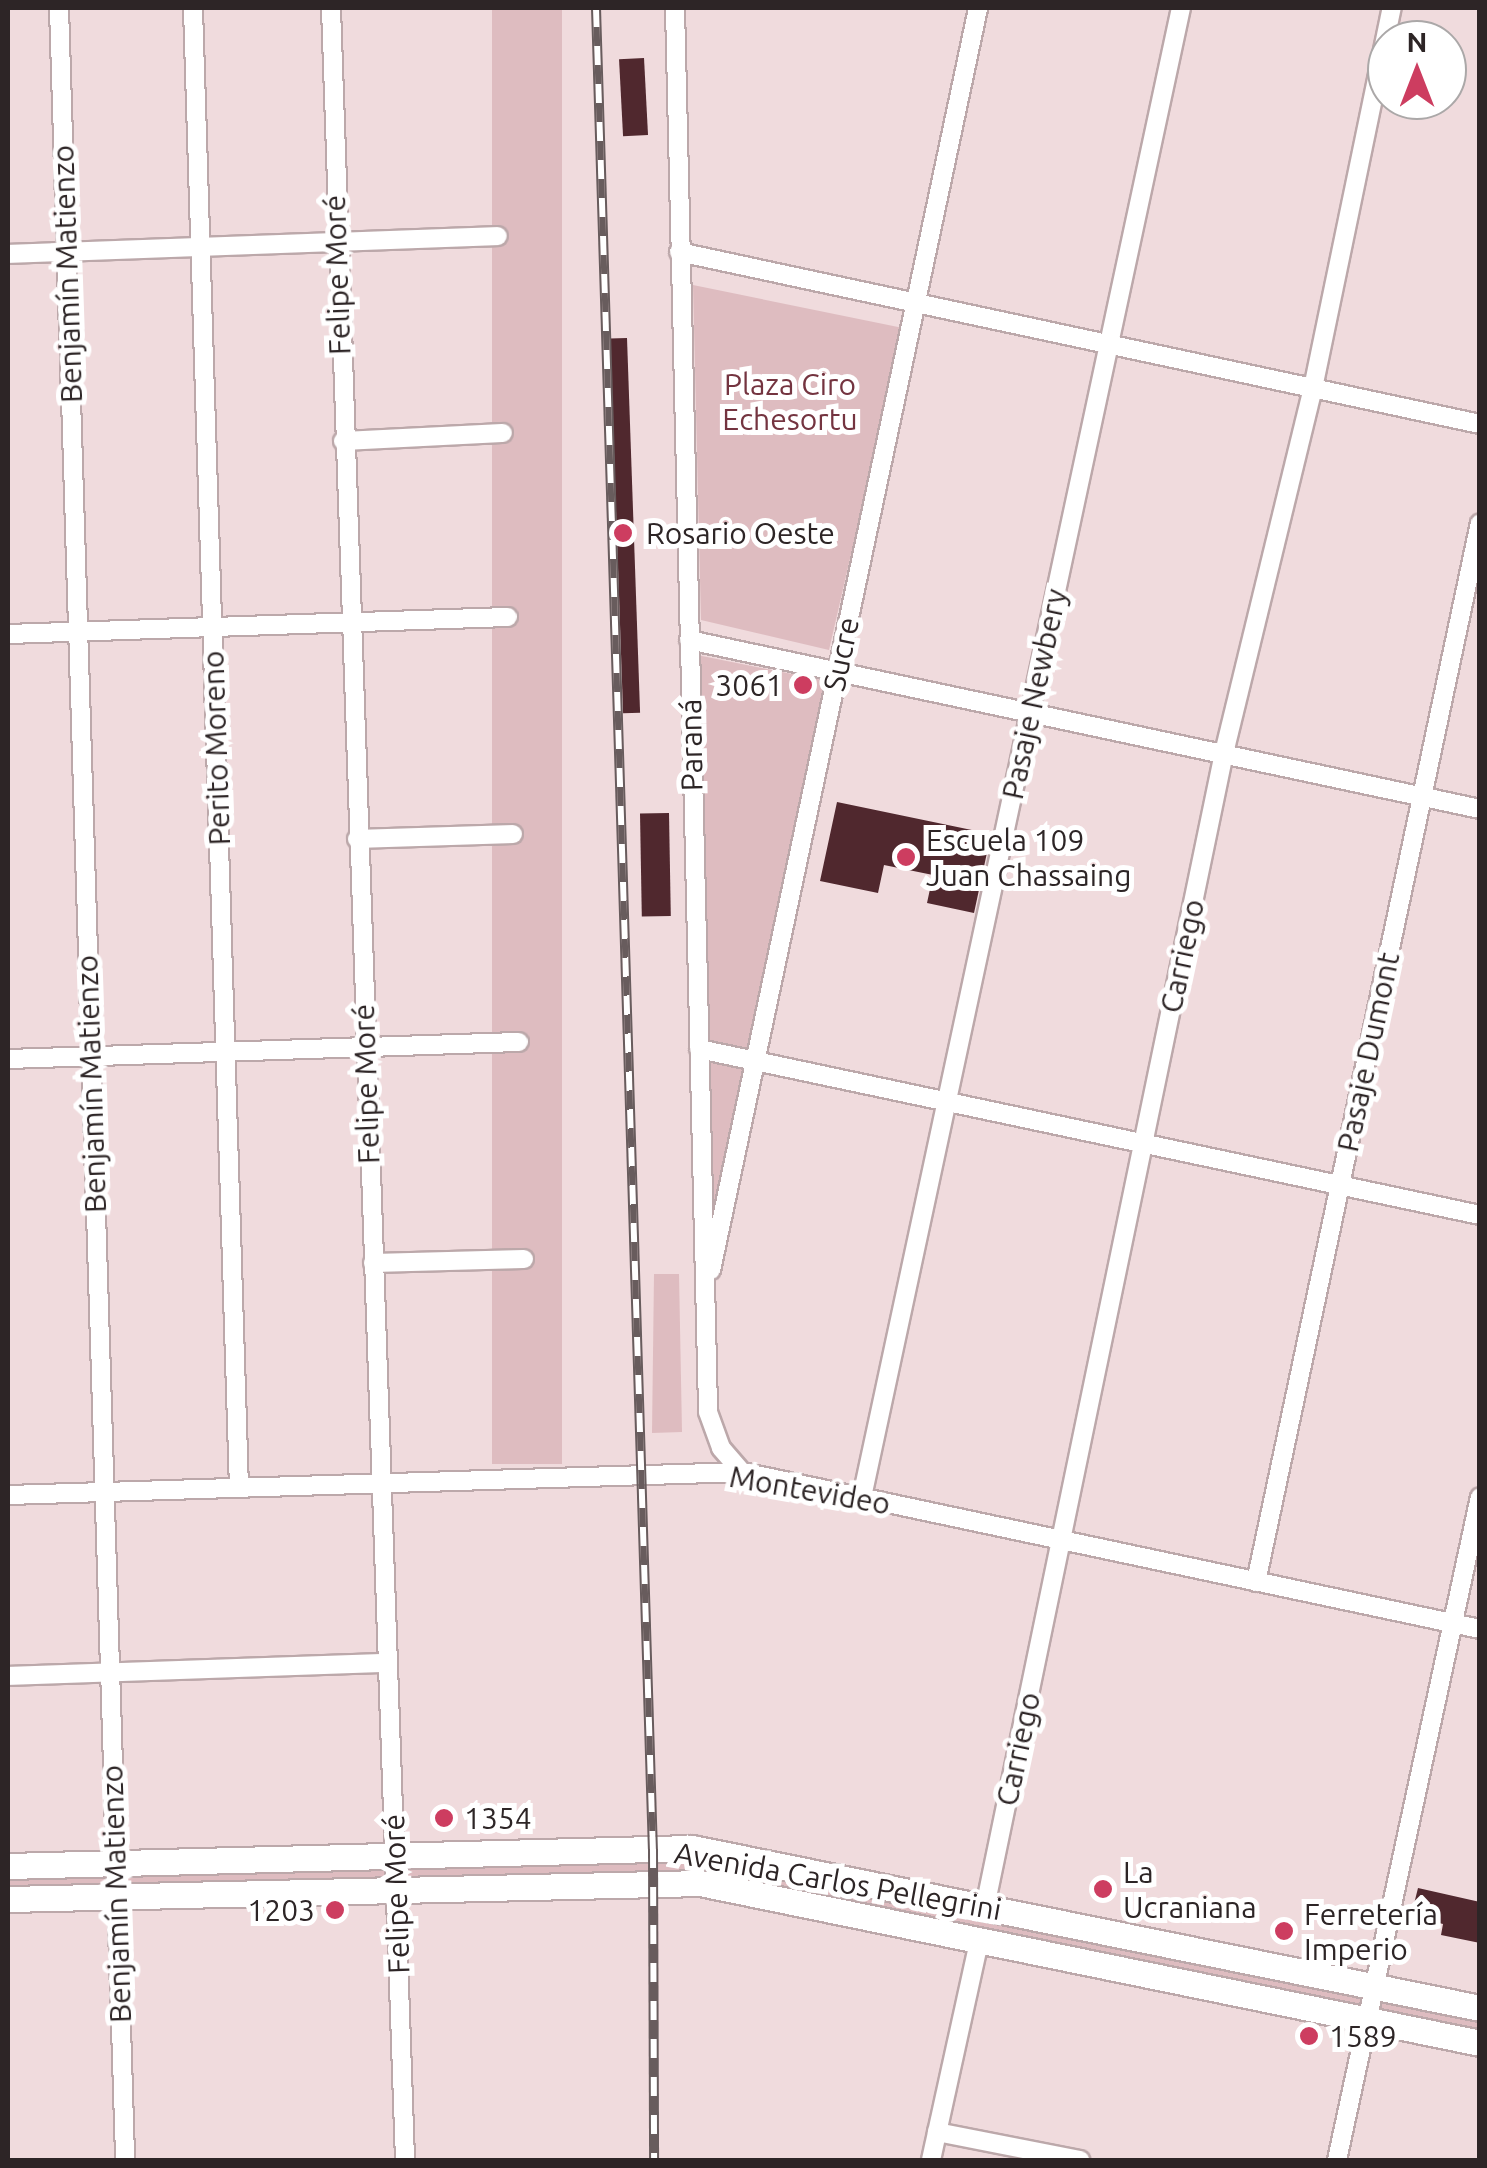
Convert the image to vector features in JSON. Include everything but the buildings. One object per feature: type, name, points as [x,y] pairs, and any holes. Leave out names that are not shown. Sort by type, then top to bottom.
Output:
[{"type":"main road","name":"Avenida Carlos Pellegrini","points":[[8,1866],[692,1848],[1480,2008]]},
{"type":"main road","name":"Avenida Carlos Pellegrini","points":[[8,1899],[700,1884],[1480,2043]]},
{"type":"street","name":"Benjamín Matienzo","points":[[58,8],[125,2160]]},
{"type":"street","name":"Perito Moreno","points":[[193,8],[239,1488]]},
{"type":"street","name":"Felipe Moré","points":[[331,8],[335,246],[404,2160]]},
{"type":"street","name":"Paraná","points":[[675,8],[708,1412],[721,1448],[742,1472]]},
{"type":"street","name":"Sucre","points":[[705,1300],[978,8]]},
{"type":"street","name":"Pasaje Newbery","points":[[862,1498],[1181,8]]},
{"type":"street","name":"Carriego","points":[[985,1907],[1224,753],[1313,388],[1392,8]]},
{"type":"street","points":[[8,254],[335,246],[498,236]]},
{"type":"street","points":[[680,252],[1480,424]]},
{"type":"street","points":[[343,441],[503,432]]},
{"type":"street","name":"Pasaje Dumont","points":[[1256,1582],[1480,523]]},
{"type":"street","points":[[8,634],[508,617]]},
{"type":"street","points":[[689,640],[1480,808]]},
{"type":"street","points":[[358,839],[513,834]]},
{"type":"street","points":[[8,1059],[518,1042]]},
{"type":"street","points":[[699,1049],[1480,1215]]},
{"type":"street","points":[[373,1264],[524,1259]]},
{"type":"street","name":"Montevideo","points":[[8,1495],[742,1472],[1480,1629]]},
{"type":"street","points":[[8,1476],[8,1495]]},
{"type":"street","points":[[1337,2160],[1480,1498]]},
{"type":"street","points":[[8,1676],[387,1663]]},
{"type":"street","points":[[931,2160],[979,1941]]},
{"type":"street","points":[[937,2132],[1080,2160]]},
{"type":"green space","points":[[492,8],[562,8],[562,1464],[492,1464]]},
{"type":"green space","name":"Plaza Ciro Echesortu","points":[[693,285],[903,328],[829,650],[701,620]]},
{"type":"green space","points":[[697,655],[827,681],[753,1051],[704,1042]]},
{"type":"green space","points":[[706,1061],[745,1069],[710,1242]]},
{"type":"green space","points":[[654,1274],[679,1274],[682,1432],[652,1433]]},
{"type":"green space","points":[[643,1850],[1479,2008],[1479,2043],[700,1883],[8,1899],[8,1866]]},
{"type":"railway","points":[[596,8],[653,1849],[654,2160]]},
{"type":"place","name":"Rosario Oeste","points":[[623,533]]},
{"type":"place","name":"3061","points":[[803,685]]},
{"type":"place","name":"Escuela 109 Juan Chassaing","points":[[906,857]]},
{"type":"place","name":"1354","points":[[444,1818]]},
{"type":"place","name":"La Ucraniana","points":[[1103,1889]]},
{"type":"place","name":"1203","points":[[335,1910]]},
{"type":"place","name":"Ferretería Imperio","points":[[1284,1931]]},
{"type":"place","name":"1589","points":[[1309,2036]]}]
